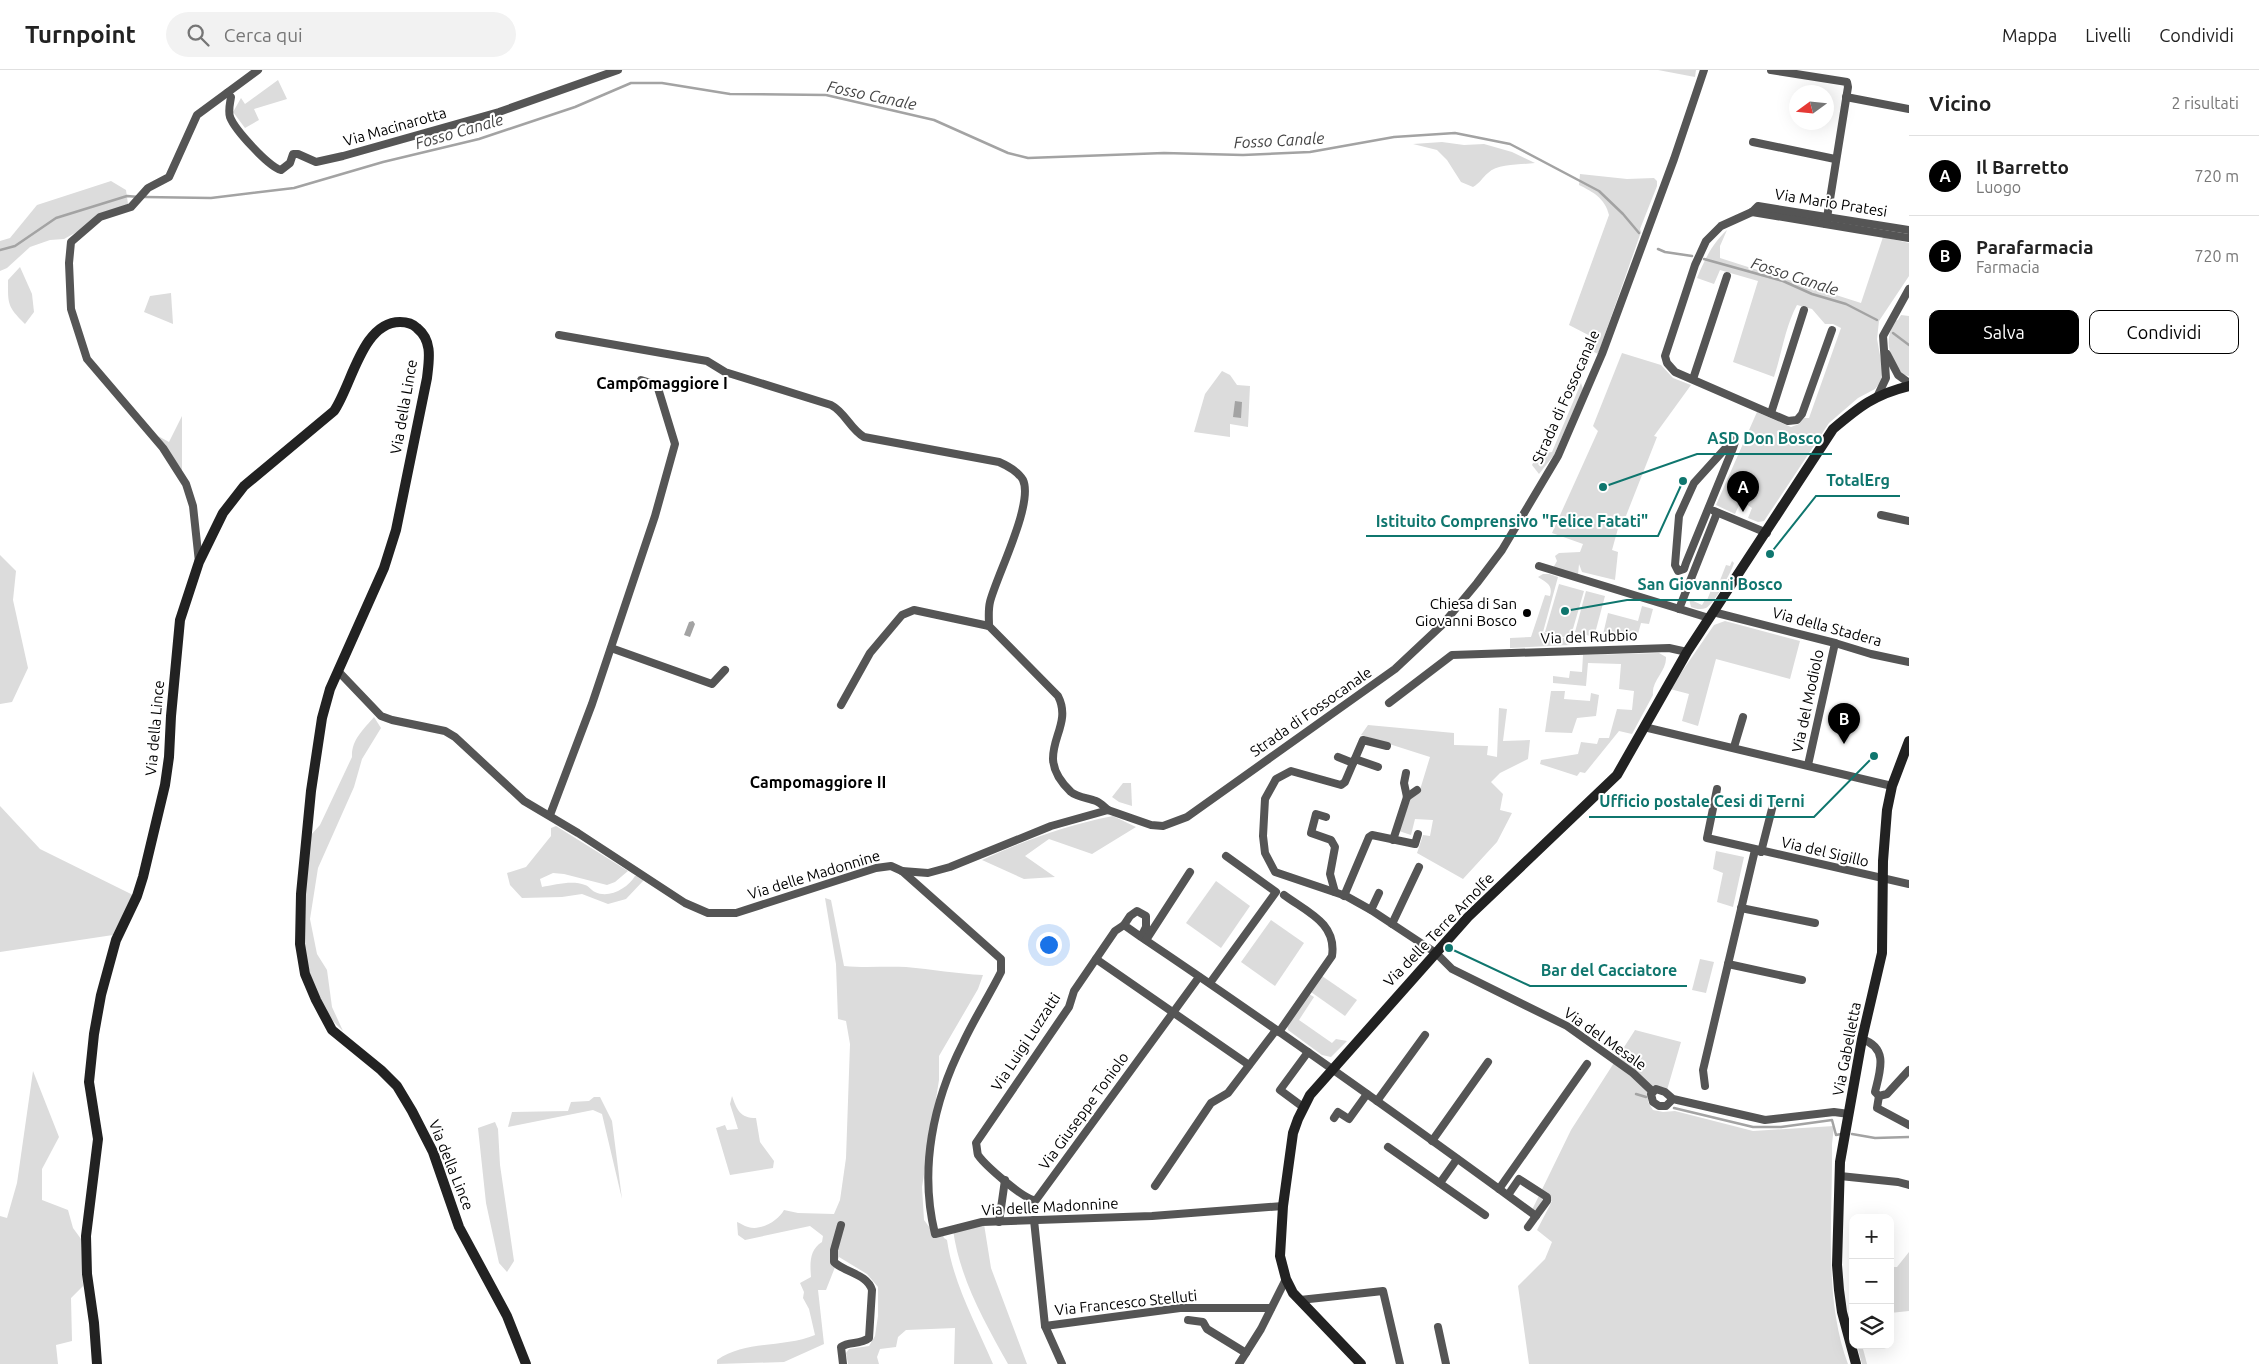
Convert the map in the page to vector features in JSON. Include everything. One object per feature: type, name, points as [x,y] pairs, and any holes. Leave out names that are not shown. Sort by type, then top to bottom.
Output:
[{"type":"street","points":[[200,562],[193,506],[186,484],[163,448],[87,359],[71,309],[69,263],[71,242],[100,217],[131,206],[148,188],[169,177],[197,115],[258,70]]},
{"type":"street","name":"Via Macinarotta","points":[[227,93],[231,97],[230,117],[275,168],[281,170],[290,163],[293,154],[298,154],[316,162],[343,156],[499,112],[618,70]]},
{"type":"street","name":"Strada di Fossocanale","points":[[1108,810],[1151,825],[1163,826],[1187,817],[1396,669],[1443,624],[1478,583],[1502,550],[1558,456],[1602,354],[1674,160],[1704,70]]},
{"type":"street","points":[[1771,70],[1846,82],[1848,87],[1826,220]]},
{"type":"street","points":[[1846,97],[1909,108]]},
{"type":"street","points":[[1753,142],[1835,159]]},
{"type":"street","name":"Via Mario Pratesi","points":[[1832,330],[1802,414],[1797,420],[1788,421],[1700,384],[1694,379],[1670,369],[1666,356],[1695,265],[1706,241],[1721,226],[1752,212],[1758,206],[1909,238]]},
{"type":"street","name":"Via Mario Pratesi","points":[[1826,220],[1909,230]]},
{"type":"street","points":[[1694,379],[1727,276]]},
{"type":"street","points":[[1878,395],[1886,378],[1882,336],[1909,288]]},
{"type":"street","points":[[1771,413],[1804,310]]},
{"type":"street","name":"Via della Lince","points":[[97,1364],[94,1323],[87,1274],[86,1236],[98,1139],[90,1101],[89,1064],[101,995],[116,940],[137,896],[143,877],[165,785],[180,620],[200,562],[223,514],[244,486],[334,411],[372,336],[378,328],[394,322],[412,324],[427,340],[429,356],[396,530],[384,568],[330,689],[322,718],[311,791],[301,894],[300,944],[305,974],[332,1030],[381,1070],[397,1086],[412,1111],[433,1152],[459,1227],[507,1316],[526,1364]]},
{"type":"street","points":[[559,335],[707,361],[724,372],[831,405],[838,409],[856,433],[864,437],[999,462],[1016,471],[1023,480],[1025,490],[1014,541],[990,602],[989,626]]},
{"type":"street","points":[[1884,345],[1898,375],[1909,384]]},
{"type":"street","points":[[550,815],[611,648],[655,516],[675,444],[657,384],[641,380]]},
{"type":"street","name":"Via delle Terre Arnolfe","points":[[1361,1364],[1297,1297],[1286,1279],[1280,1256],[1283,1206],[1293,1133],[1303,1108],[1332,1069],[1468,917],[1617,775],[1687,652],[1833,430],[1866,402],[1878,395],[1909,384]]},
{"type":"street","points":[[1735,440],[1734,448],[1708,509],[1684,569],[1678,571],[1675,565],[1680,516],[1686,500],[1694,483],[1727,444],[1735,440]]},
{"type":"street","points":[[1708,509],[1766,533]]},
{"type":"street","points":[[1679,609],[1717,513]]},
{"type":"street","points":[[1881,515],[1909,521]]},
{"type":"street","points":[[1539,566],[1679,609],[1711,615]]},
{"type":"street","points":[[841,705],[870,653],[902,615],[914,610],[989,626],[1058,696],[1063,706],[1063,718],[1052,749],[1052,762],[1057,773],[1072,793],[1098,802],[1108,810]]},
{"type":"street","name":"Via della Stadera","points":[[1711,615],[1835,643],[1871,654],[1908,661]]},
{"type":"street","name":"Via del Modiolo","points":[[1808,766],[1835,643]]},
{"type":"street","points":[[611,648],[712,684],[725,670]]},
{"type":"street","name":"Via del Rubbio","points":[[1389,703],[1452,655],[1669,648],[1687,652]]},
{"type":"street","name":"Via delle Madonnine","points":[[338,672],[381,716],[445,731],[455,736],[524,801],[550,815],[685,903],[708,913],[736,913],[876,868],[890,866],[902,871],[1001,959],[1001,972],[963,1041],[942,1091],[929,1151],[930,1216],[935,1234],[982,1222],[1191,1214],[1283,1206]]},
{"type":"street","points":[[1734,748],[1743,717]]},
{"type":"street","name":"Via del Modiolo","points":[[1644,727],[1892,786]]},
{"type":"street","points":[[1354,761],[1363,740],[1387,746]]},
{"type":"street","name":"Via Gabelletta","points":[[1856,1364],[1842,1312],[1837,1265],[1842,1146],[1862,1039],[1882,953],[1883,880],[1887,810],[1892,786],[1909,741]]},
{"type":"street","points":[[1338,757],[1378,767]]},
{"type":"street","name":"Via del Mesale","points":[[1354,761],[1345,782],[1341,785],[1291,771],[1276,779],[1265,799],[1263,812],[1265,853],[1275,872],[1346,896],[1371,910],[1436,953],[1452,969],[1567,1026],[1633,1073],[1652,1092],[1653,1102],[1659,1106],[1666,1106],[1673,1099]]},
{"type":"street","points":[[1393,840],[1407,797],[1404,783],[1406,773]]},
{"type":"street","name":"Via del Sigillo","points":[[1717,789],[1706,838],[1883,880],[1909,884]]},
{"type":"street","points":[[1407,797],[1417,790]]},
{"type":"street","name":"Via del Sigillo","points":[[1706,1086],[1702,1070],[1741,908],[1774,801]]},
{"type":"street","points":[[902,871],[928,873],[950,867],[1051,826],[1108,810]]},
{"type":"street","points":[[1326,817],[1316,814],[1311,833],[1330,840],[1335,847],[1330,874],[1335,892]]},
{"type":"street","points":[[1346,896],[1369,837],[1372,835],[1415,844],[1418,834]]},
{"type":"street","points":[[1346,896],[1368,847]]},
{"type":"street","points":[[1210,983],[1276,892],[1226,856]]},
{"type":"street","points":[[1392,924],[1419,867]]},
{"type":"street","points":[[1144,938],[1190,872]]},
{"type":"street","points":[[1371,910],[1379,893]]},
{"type":"street","points":[[1155,1186],[1212,1103],[1228,1093],[1277,1031],[1332,956],[1334,944],[1326,926],[1284,895]]},
{"type":"street","points":[[1741,908],[1815,923]]},
{"type":"street","name":"Via Luigi Luzzatti","points":[[978,1154],[976,1143],[1069,1007],[1074,991],[1115,931],[1124,925],[1130,916],[1137,911],[1146,916],[1144,938]]},
{"type":"street","points":[[1124,925],[1308,1052],[1536,1216]]},
{"type":"street","points":[[1096,959],[1249,1065]]},
{"type":"street","points":[[1728,964],[1802,980]]},
{"type":"street","name":"Via Giuseppe Toniolo","points":[[978,1154],[1004,1180],[1030,1200],[1036,1200],[1199,977]]},
{"type":"street","points":[[1376,1101],[1425,1035]]},
{"type":"street","points":[[1862,1039],[1876,1048],[1882,1059],[1875,1092],[1878,1096],[1878,1108],[1909,1125]]},
{"type":"street","points":[[1303,1108],[1280,1090],[1308,1052]]},
{"type":"street","points":[[1432,1141],[1488,1062]]},
{"type":"street","points":[[1499,1189],[1587,1064]]},
{"type":"street","points":[[1878,1096],[1887,1094],[1909,1070]]},
{"type":"street","name":"Via del Mesale","points":[[1652,1092],[1660,1090],[1673,1099],[1765,1120],[1834,1112],[1849,1114]]},
{"type":"street","points":[[1334,1118],[1338,1112],[1349,1119],[1367,1094]]},
{"type":"street","points":[[1388,1147],[1485,1215]]},
{"type":"street","points":[[1440,1183],[1457,1159]]},
{"type":"street","points":[[1840,1176],[1898,1182],[1909,1185]]},
{"type":"street","points":[[1508,1195],[1519,1179],[1547,1197],[1547,1201],[1528,1227]]},
{"type":"street","points":[[999,1222],[1004,1180]]},
{"type":"street","points":[[1034,1220],[1045,1326],[1062,1364]]},
{"type":"street","points":[[841,1225],[834,1250],[834,1262],[865,1279],[870,1284],[872,1290],[869,1338],[864,1342],[845,1344],[841,1348],[843,1364]]},
{"type":"street","points":[[1239,1364],[1261,1329],[1286,1279]]},
{"type":"street","points":[[1276,1296],[1297,1297],[1383,1291],[1400,1364]]},
{"type":"street","name":"Via Francesco Stelluti","points":[[1045,1326],[1180,1308],[1270,1308]]},
{"type":"street","points":[[1188,1320],[1203,1322],[1207,1329],[1246,1354]]},
{"type":"street","points":[[1438,1327],[1446,1364]]},
{"type":"shaded area","points":[[1658,70],[1696,70],[1695,77]]},
{"type":"shaded area","points":[[278,80],[287,99],[254,109],[259,120],[245,128],[233,112],[241,98],[245,104]]},
{"type":"shaded area","points":[[1442,142],[1464,145],[1484,144],[1512,152],[1535,163],[1510,165],[1492,170],[1473,187],[1461,182],[1447,160],[1437,150],[1413,144]]},
{"type":"shaded area","points":[[1580,174],[1627,179],[1654,178],[1657,181],[1657,186],[1640,229],[1641,232],[1598,354],[1594,352],[1598,340],[1569,325],[1609,215],[1605,204],[1594,193],[1579,185]]},
{"type":"shaded area","points":[[111,181],[126,190],[128,204],[64,239],[50,240],[30,247],[7,268],[0,271],[0,241],[10,238],[37,205]]},
{"type":"shaded area","points":[[1727,230],[1720,246],[1720,258],[1861,303],[1883,237],[1909,243],[1909,276],[1879,321],[1877,339],[1882,366],[1880,383],[1875,389],[1858,398],[1829,423],[1764,521],[1758,522],[1748,518],[1752,508],[1746,504],[1745,507],[1739,505],[1735,514],[1716,505],[1757,412],[1791,427],[1799,424],[1804,418],[1809,418],[1841,328],[1833,324],[1825,324],[1812,309],[1797,305],[1787,331],[1774,377],[1733,362],[1758,281],[1720,270],[1714,284],[1697,278],[1709,252]]},
{"type":"shaded area","points":[[20,267],[32,294],[34,312],[25,324],[12,308],[8,294],[8,280]]},
{"type":"shaded area","points":[[171,293],[173,324],[144,312],[150,296]]},
{"type":"shaded area","points":[[1901,315],[1909,316],[1909,376],[1903,375],[1894,361],[1889,343],[1889,336],[1894,321],[1898,320]]},
{"type":"shaded area","points":[[1622,353],[1661,365],[1673,378],[1691,385],[1654,436],[1657,437],[1622,526],[1619,525],[1612,550],[1618,552],[1615,580],[1582,572],[1579,564],[1578,575],[1553,568],[1557,561],[1555,556],[1559,553],[1580,552],[1583,544],[1552,533],[1598,431],[1593,426]]},
{"type":"shaded area","points":[[1222,371],[1230,375],[1237,385],[1250,386],[1248,427],[1230,424],[1230,437],[1194,432],[1205,394]]},
{"type":"shaded area","points":[[1581,383],[1583,389],[1554,455],[1539,474],[1532,465],[1538,454],[1552,452]]},
{"type":"shaded area","points":[[1235,401],[1242,402],[1241,418],[1233,417]]},
{"type":"shaded area","points":[[182,416],[182,471],[158,436],[169,442]]},
{"type":"shaded area","points":[[0,555],[16,571],[13,600],[28,668],[12,702],[0,704]]},
{"type":"shaded area","points":[[1732,561],[1734,563],[1718,595],[1706,608],[1697,609],[1691,607],[1689,599],[1702,605],[1707,600],[1712,588],[1717,588],[1726,565],[1730,566]]},
{"type":"shaded area","points":[[1543,574],[1558,577],[1543,632],[1570,640],[1570,645],[1510,648],[1510,638],[1531,637],[1545,595],[1550,596],[1550,587],[1538,577]]},
{"type":"shaded area","points":[[1559,584],[1584,591],[1570,639],[1545,632]]},
{"type":"shaded area","points":[[1586,591],[1605,596],[1594,637],[1575,632]]},
{"type":"shaded area","points":[[1642,606],[1653,609],[1649,624],[1641,623],[1636,641],[1601,643],[1608,613],[1638,621]]},
{"type":"shaded area","points":[[693,621],[695,624],[690,637],[684,635],[689,622]]},
{"type":"shaded area","points":[[1725,621],[1800,641],[1790,679],[1716,659],[1698,726],[1682,721],[1689,694],[1670,689],[1714,625]]},
{"type":"shaded area","points":[[1659,653],[1666,657],[1666,662],[1654,685],[1653,695],[1632,734],[1619,731],[1585,773],[1580,772],[1577,776],[1540,764],[1541,760],[1578,754],[1581,742],[1597,744],[1599,738],[1609,738],[1617,709],[1632,710],[1634,691],[1619,689],[1621,664],[1588,663],[1586,686],[1553,683],[1553,676],[1569,678],[1570,671],[1582,672],[1583,655]]},
{"type":"shaded area","points":[[1551,691],[1565,691],[1564,699],[1590,701],[1591,693],[1599,695],[1596,716],[1577,718],[1572,733],[1545,732]]},
{"type":"shaded area","points":[[1499,708],[1507,709],[1503,741],[1530,740],[1528,759],[1500,773],[1491,782],[1503,794],[1500,810],[1512,813],[1497,842],[1463,879],[1417,853],[1423,835],[1430,836],[1433,820],[1415,819],[1411,835],[1399,831],[1411,798],[1419,793],[1430,757],[1361,735],[1368,725],[1454,733],[1454,745],[1488,746],[1487,755],[1497,757]]},
{"type":"shaded area","points":[[374,717],[381,728],[362,759],[354,787],[318,868],[310,919],[317,954],[327,970],[332,1007],[343,1031],[329,1017],[313,985],[303,946],[303,910],[310,836],[320,825],[352,757],[356,740]]},
{"type":"shaded area","points":[[1123,783],[1131,783],[1132,806],[1119,802],[1112,797]]},
{"type":"shaded area","points":[[0,806],[40,849],[133,895],[113,935],[0,952]]},
{"type":"shaded area","points":[[1113,816],[1136,827],[1092,854],[1049,839],[1025,856],[1055,877],[1024,879],[982,860],[1046,834]]},
{"type":"shaded area","points":[[556,826],[628,871],[615,882],[607,885],[553,873],[540,879],[542,887],[575,883],[586,886],[600,894],[606,894],[618,891],[628,885],[635,876],[640,876],[644,880],[626,899],[608,904],[582,894],[562,897],[522,898],[510,885],[507,873],[526,867],[551,836],[551,828]]},
{"type":"shaded area","points":[[1716,851],[1744,857],[1733,907],[1717,902],[1723,873],[1713,869]]},
{"type":"shaded area","points":[[1216,881],[1250,906],[1221,948],[1186,923]]},
{"type":"shaded area","points":[[825,898],[831,900],[844,966],[906,967],[983,975],[978,989],[939,1056],[939,1080],[922,1187],[924,1220],[930,1228],[940,1228],[944,1238],[947,1240],[954,1272],[993,1364],[954,1364],[955,1328],[906,1330],[898,1337],[896,1347],[880,1349],[877,1357],[879,1364],[848,1364],[846,1353],[849,1349],[869,1346],[875,1336],[878,1316],[878,1287],[867,1274],[839,1257],[826,1290],[818,1290],[824,1344],[784,1362],[717,1364],[717,1360],[740,1349],[791,1342],[815,1335],[800,1283],[811,1277],[813,1253],[822,1242],[823,1236],[810,1226],[745,1240],[738,1235],[737,1222],[747,1227],[758,1228],[778,1218],[784,1210],[798,1213],[834,1214],[840,1200],[846,1158],[850,1044],[846,1021],[838,1019],[836,964]]},
{"type":"shaded area","points":[[1271,920],[1304,943],[1275,986],[1241,962]]},
{"type":"shaded area","points":[[1700,959],[1714,962],[1706,993],[1692,990]]},
{"type":"shaded area","points":[[1322,976],[1357,1000],[1345,1016],[1311,992]]},
{"type":"shaded area","points":[[1309,994],[1314,997],[1299,1020],[1332,1043],[1336,1039],[1347,1041],[1331,1057],[1322,1055],[1288,1030],[1287,1025]]},
{"type":"shaded area","points":[[1635,1030],[1681,1042],[1667,1090],[1648,1092],[1648,1102],[1653,1110],[1663,1112],[1675,1111],[1753,1131],[1834,1126],[1832,1144],[1832,1284],[1840,1338],[1848,1364],[1529,1364],[1518,1286],[1545,1259],[1552,1242],[1537,1230],[1552,1201],[1531,1212],[1571,1130]]},
{"type":"shaded area","points":[[33,1071],[59,1137],[42,1169],[42,1200],[68,1210],[73,1228],[81,1239],[83,1286],[71,1298],[72,1341],[56,1345],[58,1364],[0,1364],[0,1216],[7,1218],[17,1183]]},
{"type":"shaded area","points":[[732,1096],[743,1115],[756,1118],[760,1142],[774,1161],[773,1168],[730,1175],[716,1128],[725,1125],[727,1130],[738,1129],[730,1104]]},
{"type":"shaded area","points":[[594,1097],[600,1097],[612,1121],[622,1199],[602,1114],[593,1110],[508,1127],[512,1112],[568,1111],[571,1102],[589,1101]]},
{"type":"shaded area","points":[[495,1122],[498,1129],[500,1165],[514,1261],[507,1272],[499,1263],[486,1203],[478,1128]]},
{"type":"shaded area","points":[[984,1224],[991,1268],[1027,1364],[1008,1364],[982,1316],[961,1266],[953,1230]]},
{"type":"shaded area","points":[[1909,1252],[1909,1311],[1894,1313],[1894,1267],[1897,1267]]},
{"type":"shaded area","points":[[1858,1349],[1863,1349],[1867,1364],[1862,1364]]},
{"type":"waterway","name":"Fosso Canale","points":[[144,197],[211,198],[294,188],[383,162],[479,139],[575,107],[631,83],[662,83],[730,94],[826,95],[934,120],[1008,153],[1028,158],[1164,153],[1243,155],[1310,152],[1394,137],[1455,133],[1510,144],[1599,191],[1623,214],[1639,233]]},
{"type":"waterway","name":"Fosso Canale","points":[[0,250],[15,246],[56,218],[127,196],[139,197]]},
{"type":"waterway","name":"Fosso Canale","points":[[1658,249],[1665,252],[1692,256]]},
{"type":"waterway","name":"Fosso Canale","points":[[1704,259],[1783,281],[1812,294],[1846,304],[1877,320]]},
{"type":"waterway","name":"Fosso Canale","points":[[1893,333],[1909,345]]},
{"type":"waterway","points":[[1636,1094],[1646,1097]]},
{"type":"waterway","points":[[1674,1108],[1753,1127],[1781,1127],[1832,1120],[1836,1135],[1841,1134]]},
{"type":"waterway","points":[[1852,1134],[1875,1138],[1909,1137]]},
{"type":"place","name":"Istituito Comprensivo \"Felice Fatati\"","points":[[1683,481]]},
{"type":"place","name":"ASD Don Bosco","points":[[1603,487]]},
{"type":"place","name":"Il Barretto","points":[[1743,512]]},
{"type":"place","name":"TotalErg","points":[[1770,554]]},
{"type":"place","name":"San Giovanni Bosco","points":[[1565,611]]},
{"type":"place","name":"Chiesa di San Giovanni Bosco","points":[[1527,613]]},
{"type":"place","name":"Parafarmacia","points":[[1844,744]]},
{"type":"place","name":"Ufficio postale Cesi di Terni","points":[[1874,756]]},
{"type":"place","name":"Bar del Cacciatore","points":[[1449,948]]},
{"type":"district","name":"Campomaggiore I","points":[[662,383]]},
{"type":"district","name":"Campomaggiore II","points":[[818,782]]}]
